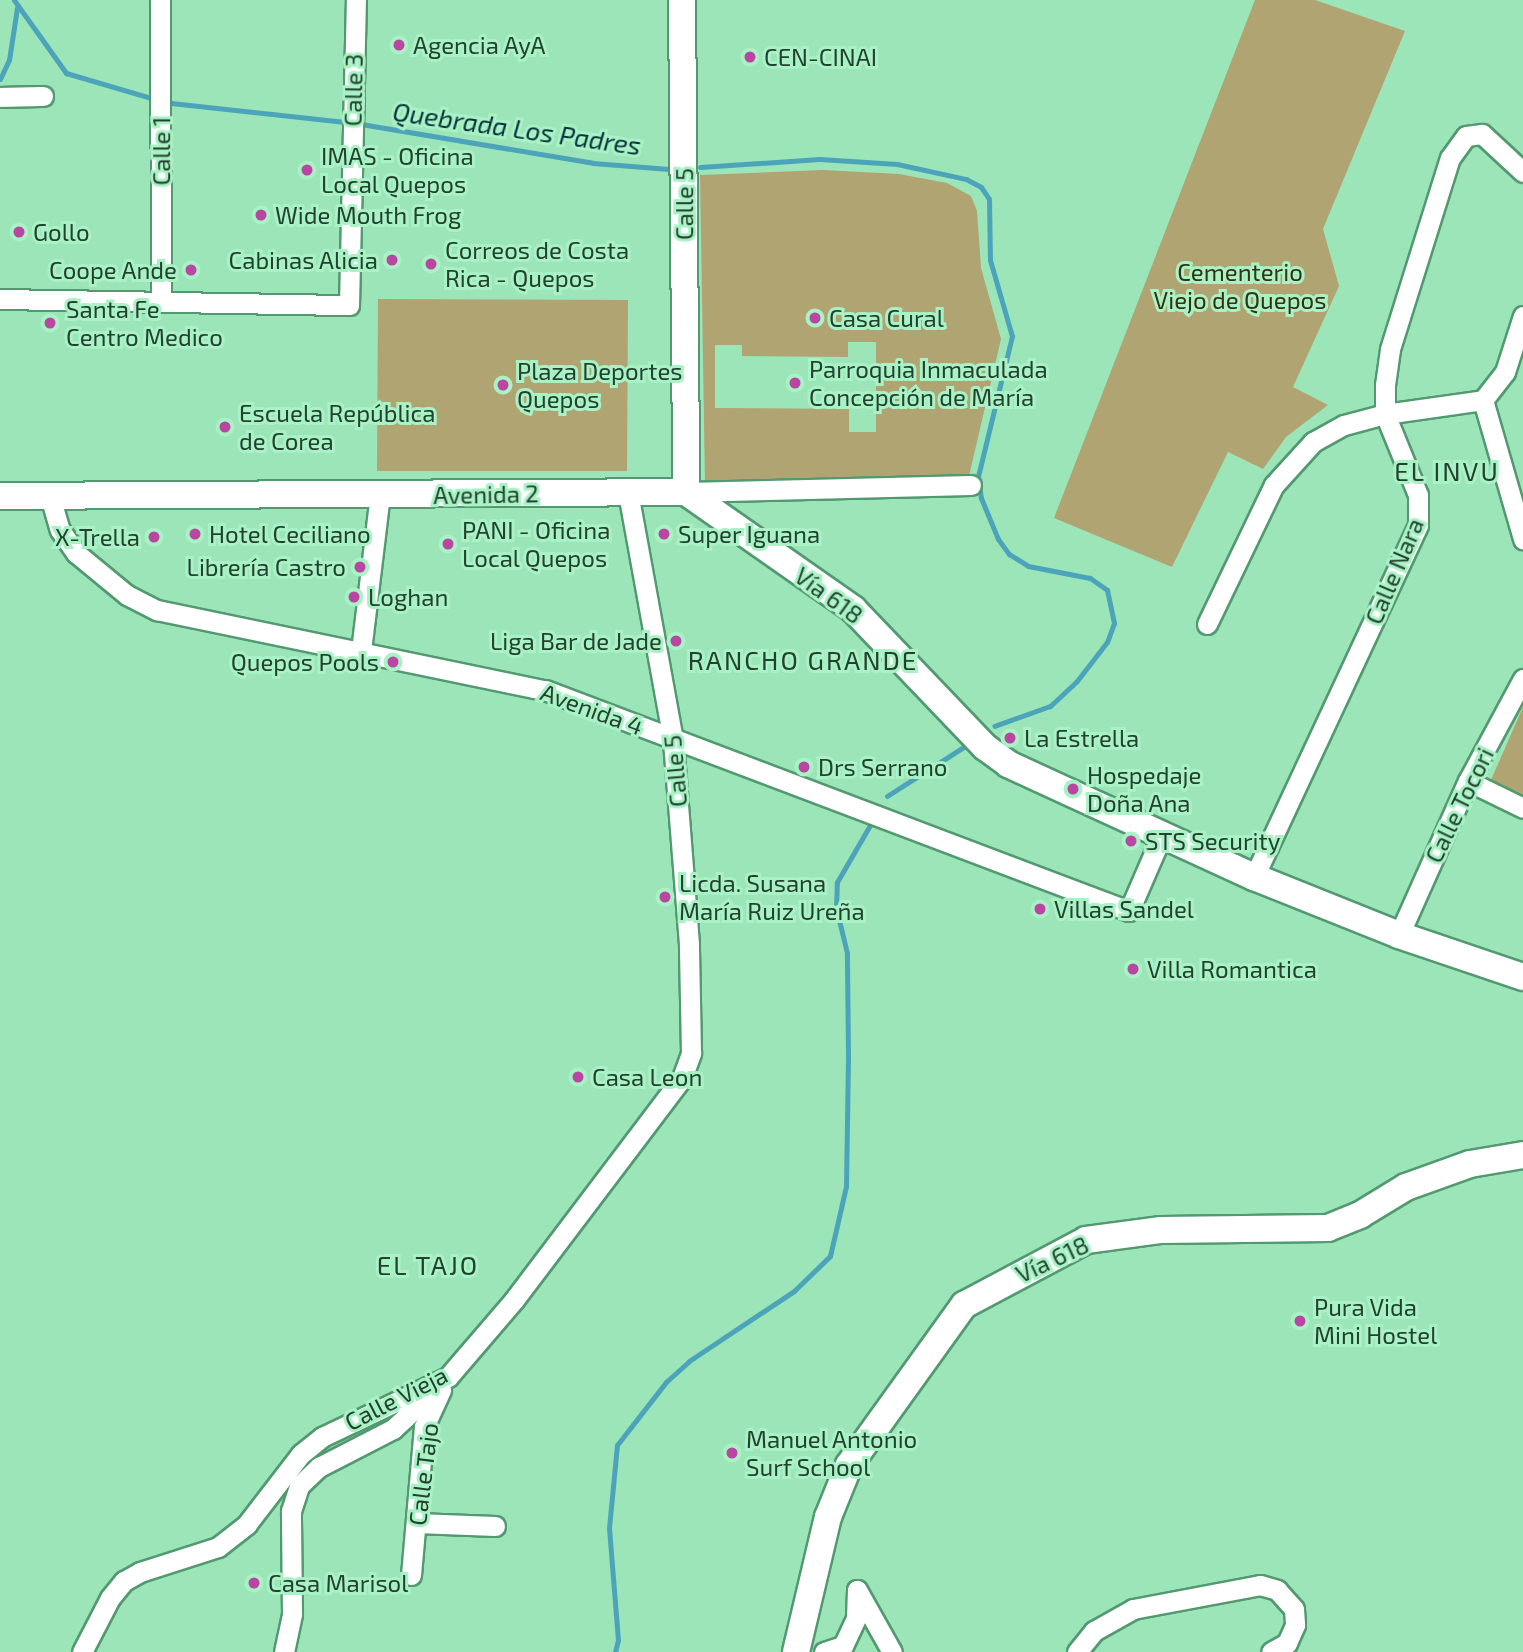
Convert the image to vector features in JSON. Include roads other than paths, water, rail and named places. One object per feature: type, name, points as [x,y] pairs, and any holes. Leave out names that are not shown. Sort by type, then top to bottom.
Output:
[{"type":"street","name":"Calle 1","points":[[160,0],[161,302]]},
{"type":"street","name":"Calle 3","points":[[161,302],[349,305],[355,0]]},
{"type":"street","name":"Calle 5","points":[[682,0],[686,492]]},
{"type":"street","points":[[0,97],[43,96]]},
{"type":"street","name":"Calle Nara","points":[[1254,877],[1418,525],[1418,495],[1385,414],[1390,349],[1450,158],[1466,135],[1482,134],[1523,172]]},
{"type":"street","points":[[0,299],[161,302]]},
{"type":"street","points":[[1207,624],[1274,485],[1291,462],[1313,442],[1344,425],[1385,414],[1483,400],[1505,372],[1523,316]]},
{"type":"street","points":[[1483,400],[1523,539]]},
{"type":"street","name":"Avenida 2","points":[[0,496],[686,492],[971,485]]},
{"type":"street","name":"Calle 5","points":[[628,492],[674,740],[689,944],[691,1053]]},
{"type":"street","name":"Vía 618","points":[[686,492],[853,609],[985,747],[1008,764],[1161,837],[1254,877],[1399,935],[1522,976]]},
{"type":"street","points":[[361,651],[380,495]]},
{"type":"street","name":"Avenida 4","points":[[50,496],[61,530],[98,573],[157,610],[545,690],[1129,911],[1161,837]]},
{"type":"street","name":"Calle Tocori","points":[[1399,935],[1468,781],[1523,679]]},
{"type":"street","points":[[1468,781],[1523,808]]},
{"type":"street","name":"Calle Vieja","points":[[82,1652],[110,1598],[124,1581],[140,1572],[218,1547],[247,1524],[301,1454],[322,1437],[448,1377],[615,1168],[682,1078],[691,1053]]},
{"type":"street","name":"Vía 618","points":[[796,1652],[828,1517],[849,1465],[964,1305],[1086,1240],[1161,1230],[1328,1228],[1360,1215],[1406,1187],[1470,1164],[1523,1155]]},
{"type":"street","points":[[284,1652],[292,1614],[291,1511],[299,1486],[319,1467],[393,1429],[448,1377]]},
{"type":"street","name":"Calle Tajo","points":[[411,1575],[424,1427],[448,1377]]},
{"type":"street","points":[[416,1523],[495,1526]]},
{"type":"street","points":[[1077,1652],[1094,1631],[1133,1609],[1260,1585],[1277,1590],[1294,1609],[1295,1625],[1287,1643],[1271,1652]]},
{"type":"street","points":[[824,1652],[843,1646],[856,1618],[858,1590],[892,1652]]},
{"type":"waterway","name":"Quebrada Los Padres","points":[[14,0],[66,73],[151,98]]},
{"type":"waterway","points":[[0,79],[9,60],[17,8]]},
{"type":"waterway","name":"Quebrada Los Padres","points":[[171,103],[345,122]]},
{"type":"waterway","name":"Quebrada Los Padres","points":[[361,124],[593,163],[669,169]]},
{"type":"waterway","name":"Quebrada Los Padres","points":[[700,167],[820,159],[897,164],[966,179],[981,187],[989,199],[990,260],[1012,336],[978,477],[981,498],[998,539],[1009,554],[1028,566],[1090,578],[1107,590],[1114,623],[1107,642],[1077,681],[1050,706],[994,726]]},
{"type":"waterway","name":"Quebrada Los Padres","points":[[887,796],[970,743]]},
{"type":"waterway","name":"Quebrada Los Padres","points":[[615,1652],[618,1640],[609,1528],[617,1445],[666,1382],[689,1361],[794,1291],[830,1256],[846,1186],[847,953],[836,908],[837,882],[873,820]]},
{"type":"place","name":"Agencia AyA","points":[[399,45]]},
{"type":"place","name":"CEN-CINAI","points":[[750,57]]},
{"type":"place","name":"IMAS - Oficina Local Quepos","points":[[307,170]]},
{"type":"place","name":"Wide Mouth Frog","points":[[261,215]]},
{"type":"place","name":"Gollo","points":[[19,232]]},
{"type":"place","name":"Cabinas Alicia","points":[[392,260]]},
{"type":"place","name":"Correos de Costa Rica - Quepos","points":[[431,264]]},
{"type":"place","name":"Coope Ande","points":[[191,270]]},
{"type":"place","name":"Casa Cural","points":[[815,318]]},
{"type":"place","name":"Santa Fe Centro Medico","points":[[50,323]]},
{"type":"place","name":"Parroquia Inmaculada Concepción de María","points":[[795,383]]},
{"type":"place","name":"Plaza Deportes Quepos","points":[[503,385]]},
{"type":"place","name":"Escuela República de Corea","points":[[225,427]]},
{"type":"place","name":"Hotel Ceciliano","points":[[195,534]]},
{"type":"place","name":"Super Iguana","points":[[664,534]]},
{"type":"place","name":"X-Trella","points":[[154,537]]},
{"type":"place","name":"PANI - Oficina Local Quepos","points":[[448,544]]},
{"type":"place","name":"Librería Castro","points":[[360,567]]},
{"type":"place","name":"Loghan","points":[[354,597]]},
{"type":"place","name":"Liga Bar de Jade","points":[[676,641]]},
{"type":"place","name":"Quepos Pools","points":[[393,662]]},
{"type":"place","name":"La Estrella","points":[[1010,738]]},
{"type":"place","name":"Drs Serrano","points":[[804,767]]},
{"type":"place","name":"Hospedaje Doña Ana","points":[[1073,789]]},
{"type":"place","name":"STS Security","points":[[1131,841]]},
{"type":"place","name":"Licda. Susana María Ruiz Ureña","points":[[665,897]]},
{"type":"place","name":"Villas Sandel","points":[[1040,909]]},
{"type":"place","name":"Villa Romantica","points":[[1133,969]]},
{"type":"place","name":"Casa Leon","points":[[578,1077]]},
{"type":"place","name":"Pura Vida Mini Hostel","points":[[1300,1321]]},
{"type":"place","name":"Manuel Antonio Surf School","points":[[732,1453]]},
{"type":"place","name":"Casa Marisol","points":[[254,1583]]},
{"type":"district","name":"EL INVU","points":[[1447,471]]},
{"type":"district","name":"RANCHO GRANDE","points":[[803,660]]},
{"type":"district","name":"EL TAJO","points":[[428,1265]]},
{"type":"park label","name":"Cementerio Viejo de Quepos","points":[[1240,286]]}]
